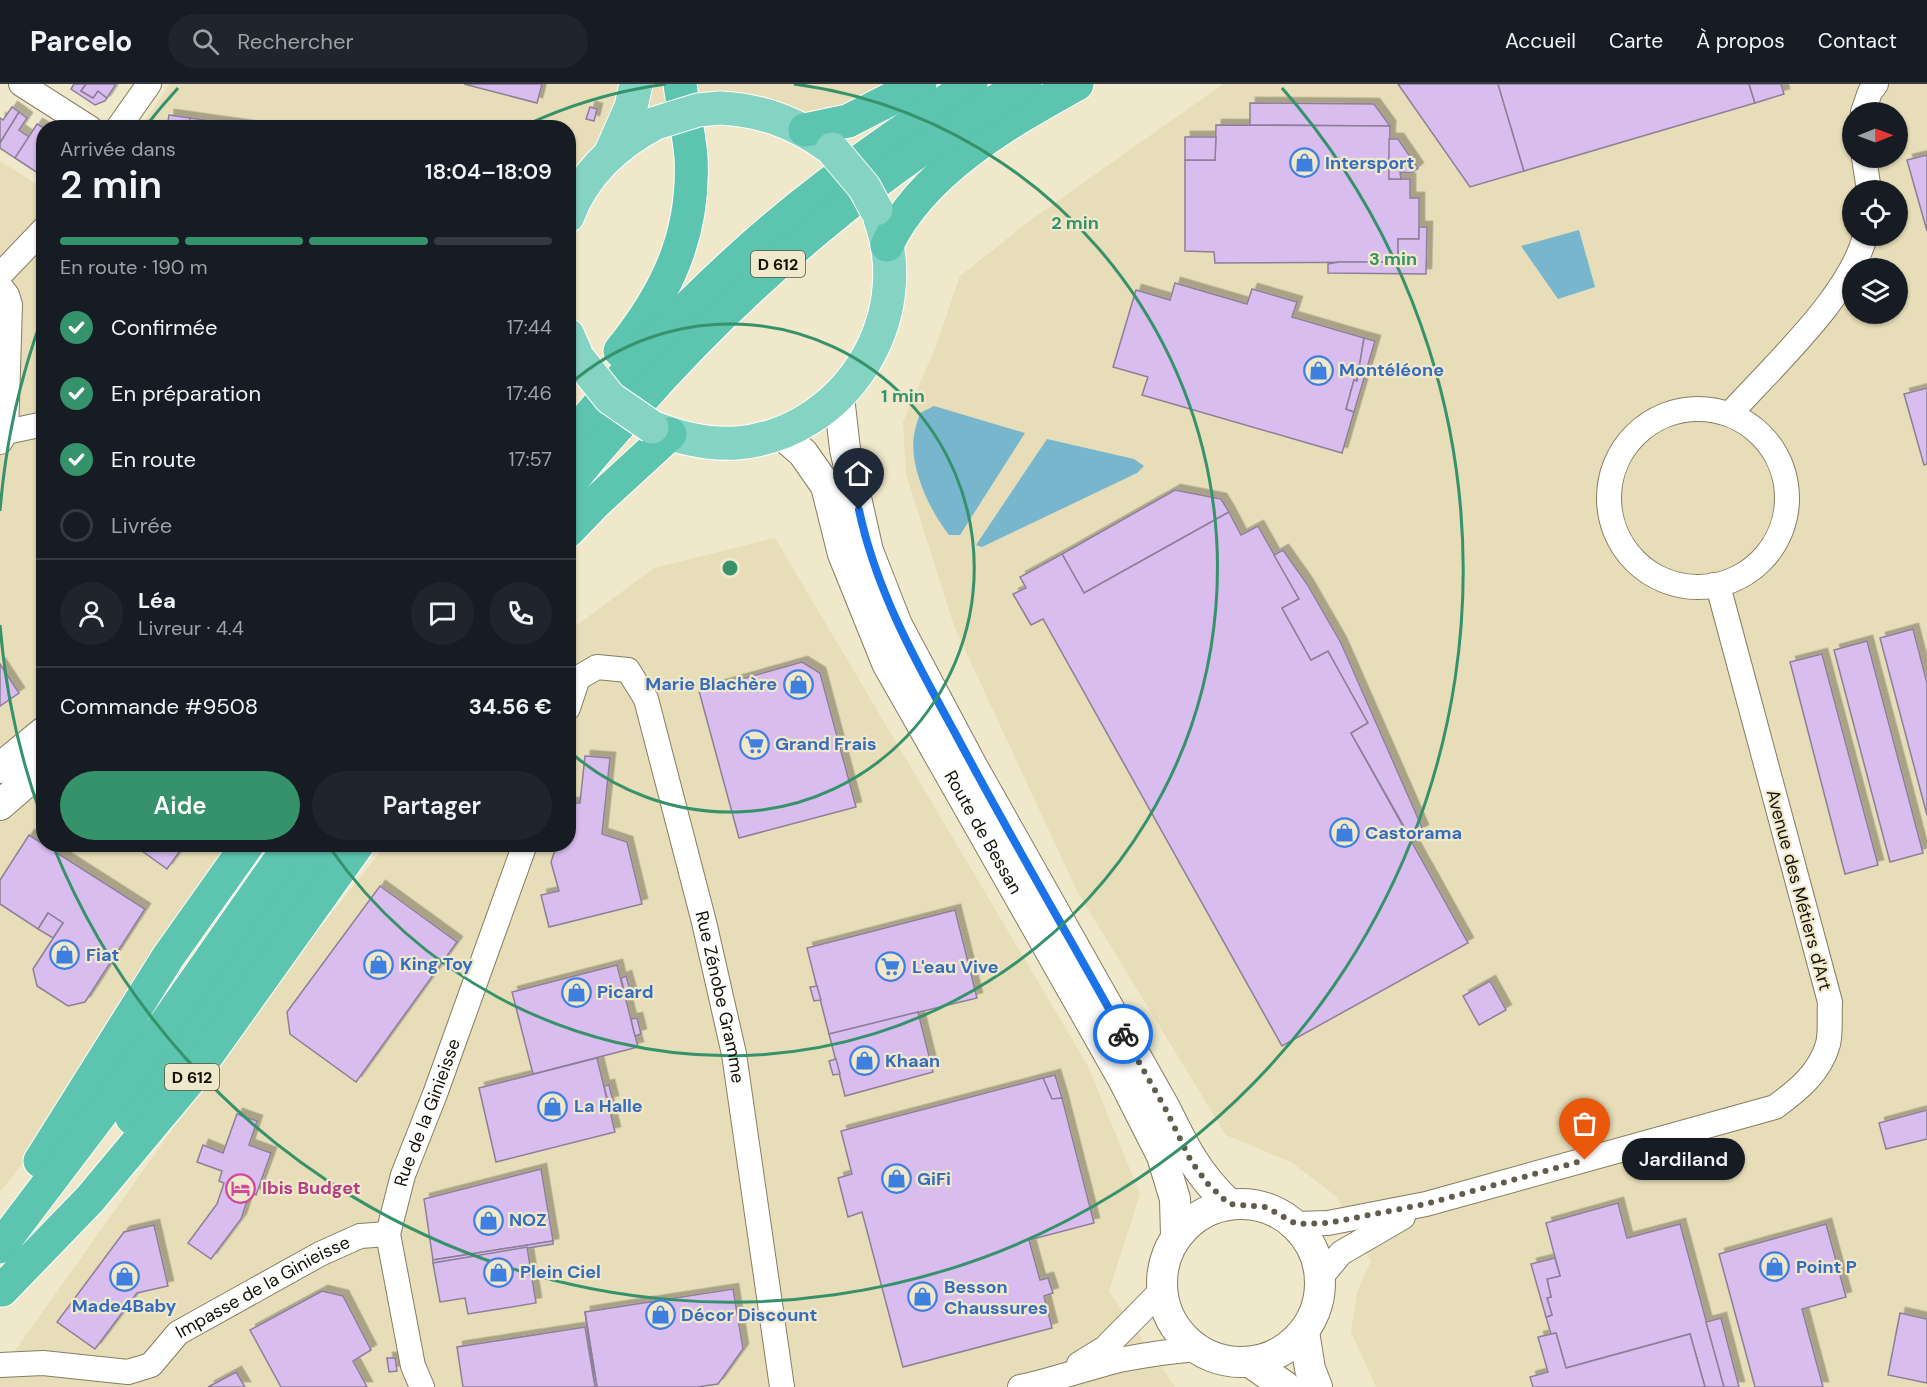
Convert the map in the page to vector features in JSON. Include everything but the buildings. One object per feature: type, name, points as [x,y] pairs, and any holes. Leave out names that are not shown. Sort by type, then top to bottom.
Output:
[{"type":"highway","points":[[576,405],[641,326],[664,290],[681,244],[690,197],[691,156],[680,84]]},
{"type":"highway","points":[[819,139],[848,121],[920,84]]},
{"type":"highway","name":"D 612","points":[[576,433],[661,335],[729,269],[824,187],[971,84]]},
{"type":"highway","name":"D 612","points":[[576,475],[682,354],[748,290],[898,165],[1025,84]]},
{"type":"highway","points":[[887,246],[898,223],[926,187],[963,156],[1077,84]]},
{"type":"highway","points":[[576,523],[661,431]]},
{"type":"highway","points":[[0,1225],[168,957],[242,852]]},
{"type":"highway","name":"D 612","points":[[0,1247],[122,1086],[285,852]]},
{"type":"highway","name":"D 612","points":[[1,1292],[257,947],[320,852]]},
{"type":"highway","name":"D 612","points":[[1,1292],[90,1199],[191,1078],[352,852]]},
{"type":"main road","points":[[610,153],[631,106],[636,84]]},
{"type":"main road","points":[[576,198],[589,177],[610,153],[632,136],[656,123],[727,101],[773,116],[819,139],[864,187],[876,209],[887,246],[890,281],[885,316],[868,360],[839,397],[811,418],[780,433],[758,439],[725,443],[692,440],[661,431],[610,398],[576,351]]},
{"type":"street","points":[[21,84],[77,120]]},
{"type":"street","points":[[124,120],[149,84]]},
{"type":"street","points":[[1866,102],[1876,84]]},
{"type":"street","points":[[0,275],[36,237]]},
{"type":"street","points":[[1730,414],[1821,314],[1856,261],[1861,246]]},
{"type":"street","points":[[0,286],[7,295],[10,305],[3,437],[36,427]]},
{"type":"street","name":"Route de Bessan","points":[[839,397],[845,450],[868,551],[897,625],[972,766],[1165,1108],[1191,1161],[1208,1184],[1229,1204]]},
{"type":"street","points":[[1706,409],[1730,414],[1754,428],[1773,449],[1784,474],[1787,494],[1786,514],[1780,532],[1769,552],[1754,567],[1735,579],[1714,585],[1683,586],[1654,575],[1632,557],[1616,532],[1610,503],[1610,487],[1615,466],[1624,448],[1640,430],[1659,417],[1681,410],[1706,409]]},
{"type":"street","name":"Route de Bessan","points":[[780,433],[803,453],[826,486],[843,554],[887,663],[1123,1079],[1162,1156],[1175,1199],[1176,1236]]},
{"type":"street","name":"Avenue des Métiers d'Art","points":[[1296,1224],[1328,1223],[1426,1204],[1775,1107],[1802,1088],[1817,1067],[1828,1044],[1830,1002],[1719,593],[1714,585]]},
{"type":"street","name":"Rue Zénobe Gramme","points":[[576,684],[578,678],[597,667],[627,670],[646,699],[704,922],[734,1054],[782,1387]]},
{"type":"street","points":[[0,768],[36,739]]},
{"type":"street","points":[[0,805],[36,774]]},
{"type":"street","name":"Rue de la Ginieisse","points":[[422,1387],[413,1366],[388,1234],[403,1175],[435,1094],[522,852]]},
{"type":"street","points":[[1229,1204],[1266,1207],[1296,1224],[1313,1247],[1321,1277],[1318,1305],[1304,1332],[1284,1350],[1250,1362],[1218,1359],[1197,1349],[1172,1322],[1162,1290],[1166,1258],[1176,1236],[1206,1211],[1229,1204]]},
{"type":"street","name":"Avenue des Métiers d'Art","points":[[1321,1277],[1341,1253],[1426,1204]]},
{"type":"street","name":"Impasse de la Ginieisse","points":[[0,1365],[43,1363],[128,1372],[152,1365],[178,1334],[320,1254],[360,1236],[388,1234]]},
{"type":"street","points":[[1052,1381],[1105,1348],[1162,1290]]},
{"type":"street","points":[[1304,1332],[1310,1369],[1317,1387]]},
{"type":"street","points":[[1020,1387],[1052,1381],[1117,1361],[1161,1352],[1197,1349]]},
{"type":"street","points":[[1250,1362],[1286,1387]]},
{"type":"shaded area","points":[[170,84],[902,84],[891,90],[814,115],[764,96],[642,109],[576,174],[576,120],[145,120]]},
{"type":"shaded area","points":[[1223,84],[1927,84],[1927,1387],[1376,1387],[1351,1332],[1357,1292],[1371,1261],[1337,1197],[1291,1162],[1226,1135],[1077,891],[954,626],[906,474],[903,422],[936,346],[960,276],[1028,222]]},
{"type":"shaded area","points":[[0,161],[36,184],[36,221],[0,261]]},
{"type":"shaded area","points":[[36,257],[36,852],[234,852],[133,1020],[0,1192],[0,285]]},
{"type":"shaded area","points":[[775,538],[1088,1066],[1140,1194],[1109,1291],[1175,1387],[0,1387],[0,1372],[277,982],[380,852],[576,852],[576,626],[654,568]]},
{"type":"water","points":[[1579,230],[1595,287],[1558,299],[1521,246]]},
{"type":"water","points":[[934,406],[1025,433],[960,535],[949,535],[935,514],[922,488],[915,461],[914,435],[920,413]]},
{"type":"water","points":[[1047,439],[1134,459],[1144,466],[1137,473],[982,547],[976,545]]},
{"type":"way so far","points":[[1123,1034],[1165,1108],[1191,1161],[1208,1184],[1229,1204],[1266,1207],[1296,1224],[1356,1219],[1426,1204],[1585,1160]]},
{"type":"place","name":"Intersport","points":[[1304,163]]},
{"type":"place","name":"Montéléone","points":[[1318,370]]},
{"type":"place","name":"Marie Blachère","points":[[798,684]]},
{"type":"place","name":"Grand Frais","points":[[754,744]]},
{"type":"place","name":"Castorama","points":[[1344,833]]},
{"type":"place","name":"Fiat","points":[[65,955]]},
{"type":"place","name":"King Toy","points":[[379,964]]},
{"type":"place","name":"L'eau Vive","points":[[891,967]]},
{"type":"place","name":"Picard","points":[[576,992]]},
{"type":"place","name":"Khaan","points":[[864,1061]]},
{"type":"place","name":"La Halle","points":[[553,1106]]},
{"type":"place","name":"Jardiland","points":[[1585,1160]]},
{"type":"place","name":"GiFi","points":[[896,1179]]},
{"type":"place","name":"Ibis Budget","points":[[241,1188]]},
{"type":"place","name":"NOZ","points":[[488,1220]]},
{"type":"place","name":"Point P","points":[[1775,1267]]},
{"type":"place","name":"Plein Ciel","points":[[499,1272]]},
{"type":"place","name":"Made4Baby","points":[[124,1277]]},
{"type":"place","name":"Besson Chaussures","points":[[923,1297]]},
{"type":"place","name":"Décor Discount","points":[[660,1315]]},
{"type":"route","points":[[859,510],[868,551],[897,625],[972,766],[1123,1034]]}]
